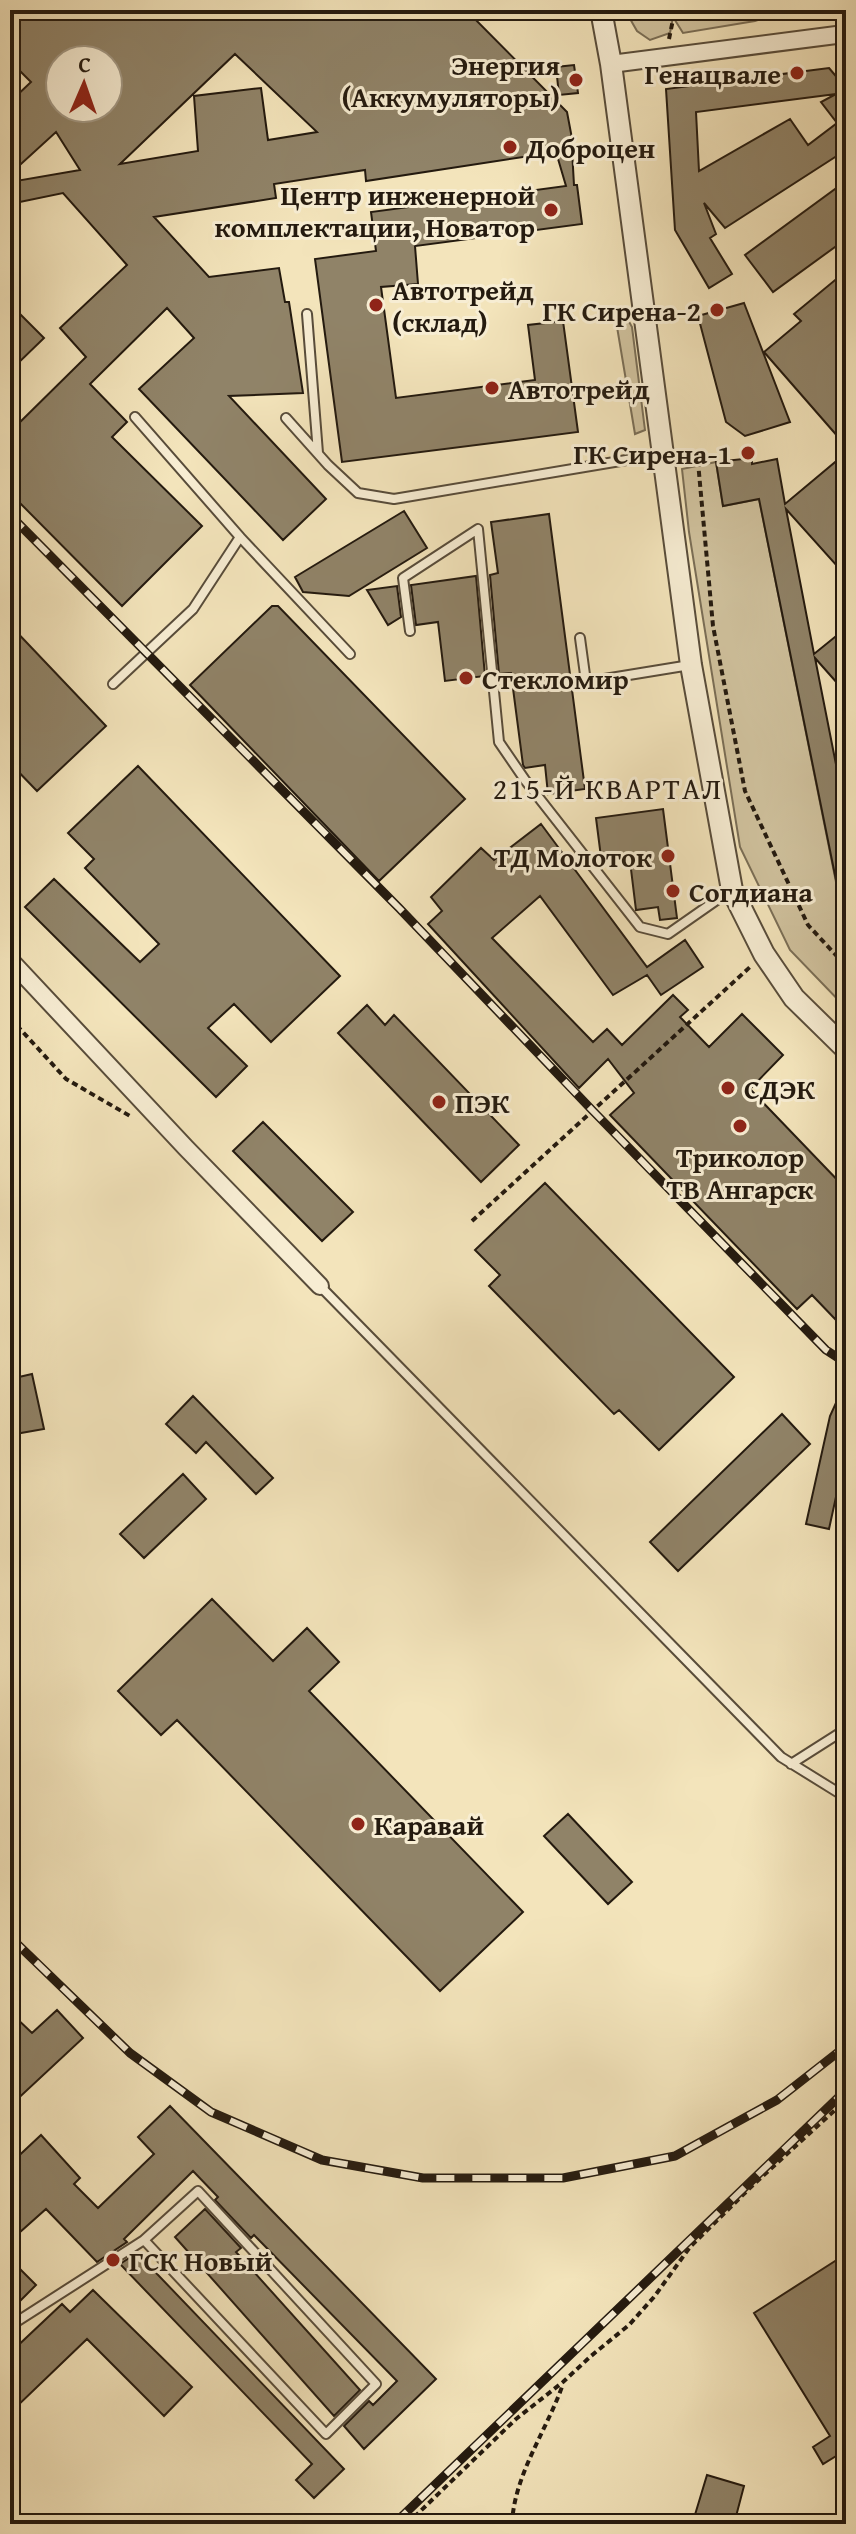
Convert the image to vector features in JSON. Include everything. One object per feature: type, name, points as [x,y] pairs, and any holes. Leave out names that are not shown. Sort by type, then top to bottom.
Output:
[{"type":"street","points":[[601,10],[611,64],[691,665],[732,890],[764,954],[794,998],[846,1049]]},
{"type":"street","points":[[611,64],[845,33]]},
{"type":"street","points":[[10,960],[320,1286]]},
{"type":"lane","points":[[307,314],[318,454]]},
{"type":"lane","points":[[135,417],[240,537],[350,654]]},
{"type":"lane","points":[[286,418],[358,493],[394,499],[663,454]]},
{"type":"lane","points":[[410,631],[403,578],[478,529],[499,742],[525,780],[640,927],[668,934],[732,890]]},
{"type":"lane","points":[[113,684],[193,609],[240,537]]},
{"type":"lane","points":[[580,638],[586,682],[691,665]]},
{"type":"lane","points":[[320,1286],[781,1757],[844,1794]]},
{"type":"lane","points":[[791,1764],[846,1729]]},
{"type":"lane","points":[[10,2326],[144,2240],[198,2191],[376,2384],[326,2434],[144,2240]]},
{"type":"path","points":[[665,57],[675,10]]},
{"type":"path","points":[[697,451],[713,626],[745,791],[808,925],[846,966]]},
{"type":"path","points":[[472,1221],[764,954]]},
{"type":"path","points":[[10,1018],[66,1079],[133,1117]]},
{"type":"path","points":[[407,2524],[516,2419],[629,2325],[654,2297],[690,2247],[846,2100]]},
{"type":"path","points":[[512,2524],[513,2509],[523,2479],[563,2382]]},
{"type":"shaded area","points":[[625,10],[774,10],[776,14],[755,21],[683,33],[673,17],[670,33],[650,40],[637,31]]},
{"type":"shaded area","points":[[614,309],[622,309],[632,327],[645,430],[635,434]]},
{"type":"shaded area","points":[[716,462],[723,506],[759,499],[837,887],[846,897],[846,1008],[790,950],[740,847],[689,532],[682,469]]},
{"type":"building","points":[[10,10],[466,10],[567,112],[574,149],[574,185],[577,185],[582,224],[415,246],[418,284],[381,287],[396,398],[535,380],[528,325],[563,321],[578,432],[342,462],[315,259],[376,251],[371,212],[566,186],[556,152],[366,181],[365,170],[274,184],[276,198],[154,217],[209,277],[279,268],[285,302],[289,302],[303,393],[229,396],[326,499],[283,540],[139,389],[194,338],[167,308],[90,384],[127,422],[112,437],[202,526],[122,606],[10,493],[10,432],[86,357],[60,328],[127,265],[63,193],[10,204],[10,182],[80,170],[56,132],[10,174],[10,102],[31,82],[10,61]],"holes":[[[235,54],[317,132],[268,140],[261,88],[194,96],[198,151],[120,164]]]},
{"type":"building","points":[[574,65],[578,93],[559,95],[556,67]]},
{"type":"building","points":[[829,68],[846,88],[846,150],[725,228],[704,203],[716,234],[710,238],[732,274],[709,288],[675,230],[666,89]],"holes":[[[836,94],[821,102],[837,123],[808,145],[790,119],[699,171],[696,112]]]},
{"type":"building","points":[[846,181],[846,239],[773,292],[745,255]]},
{"type":"building","points":[[846,271],[846,446],[764,352],[801,321],[794,314]]},
{"type":"building","points":[[744,303],[790,422],[745,436],[726,422],[698,316]]},
{"type":"building","points":[[10,304],[44,338],[10,371]]},
{"type":"building","points":[[846,453],[846,576],[786,509],[814,654],[846,628],[846,693],[815,658],[846,815],[846,894],[839,895],[759,499],[723,506],[716,462],[752,458],[752,464],[777,459],[785,504]]},
{"type":"building","points":[[404,511],[427,548],[349,596],[303,592],[295,577]]},
{"type":"building","points":[[549,514],[585,789],[548,794],[545,765],[525,768],[523,765],[511,673],[499,674],[490,575],[498,573],[491,522]]},
{"type":"building","points":[[476,576],[485,676],[445,681],[438,622],[416,625],[411,585]]},
{"type":"building","points":[[397,586],[401,617],[388,625],[367,590]]},
{"type":"building","points":[[272,606],[278,606],[465,799],[379,881],[190,685]]},
{"type":"building","points":[[10,625],[106,726],[37,791],[10,763]]},
{"type":"building","points":[[138,766],[340,976],[271,1042],[234,1004],[208,1028],[247,1066],[216,1097],[25,907],[54,879],[140,962],[159,944],[85,868],[94,859],[68,833]]},
{"type":"building","points":[[663,809],[677,918],[660,920],[658,907],[636,910],[629,853],[601,857],[596,818]]},
{"type":"building","points":[[541,824],[647,967],[685,940],[703,967],[661,995],[647,975],[613,995],[540,896],[492,938],[593,1042],[607,1029],[622,1045],[673,995],[688,1010],[680,1017],[709,1047],[742,1014],[783,1055],[750,1089],[846,1189],[846,1307],[835,1319],[812,1295],[797,1309],[610,1115],[634,1093],[608,1059],[579,1088],[428,924],[442,911],[431,897],[481,848],[494,860]]},
{"type":"building","points":[[367,1005],[385,1025],[394,1015],[519,1145],[481,1182],[338,1033]]},
{"type":"building","points":[[263,1122],[353,1212],[322,1241],[233,1151]]},
{"type":"building","points":[[545,1183],[734,1377],[659,1450],[619,1410],[614,1414],[489,1286],[500,1275],[475,1250]]},
{"type":"building","points":[[32,1374],[44,1429],[15,1434],[10,1414],[10,1379]]},
{"type":"building","points":[[846,1381],[846,1451],[829,1529],[806,1524],[830,1416]]},
{"type":"building","points":[[193,1396],[273,1478],[256,1494],[206,1442],[196,1453],[166,1424]]},
{"type":"building","points":[[782,1414],[810,1444],[678,1571],[650,1542]]},
{"type":"building","points":[[183,1474],[206,1499],[144,1558],[120,1534]]},
{"type":"building","name":"Каравай","points":[[212,1599],[273,1661],[307,1628],[339,1662],[309,1691],[523,1912],[440,1991],[177,1720],[161,1735],[118,1691]]},
{"type":"building","points":[[568,1814],[632,1882],[608,1904],[544,1836]]},
{"type":"building","points":[[57,2010],[83,2038],[10,2106],[10,2012],[32,2033]]},
{"type":"building","points":[[170,2106],[436,2379],[364,2449],[344,2426],[369,2401],[373,2405],[397,2381],[254,2235],[251,2238],[193,2171],[124,2239],[127,2242],[97,2262],[46,2209],[10,2241],[10,2164],[41,2135],[80,2178],[74,2184],[98,2208],[154,2154],[138,2137]]},
{"type":"building","points":[[205,2209],[241,2248],[236,2252],[360,2390],[334,2416],[175,2237]]},
{"type":"building","points":[[137,2253],[344,2469],[314,2498],[296,2480],[312,2464],[120,2264]]},
{"type":"building","points":[[846,2254],[846,2461],[841,2453],[823,2464],[813,2447],[830,2436],[754,2313]]},
{"type":"building","points":[[10,2259],[36,2285],[10,2311]]},
{"type":"building","points":[[93,2290],[192,2387],[164,2416],[87,2339],[10,2413],[10,2353],[62,2304],[70,2312]]},
{"type":"building","points":[[707,2475],[744,2486],[734,2524],[713,2524],[694,2518]]},
{"type":"railway","points":[[10,515],[399,908],[826,1350],[846,1363]]},
{"type":"railway","points":[[10,1937],[130,2053],[211,2112],[322,2160],[423,2178],[563,2178],[675,2156],[777,2100],[846,2046]]},
{"type":"railway","points":[[394,2524],[846,2090]]},
{"type":"place","name":"Генацвале","points":[[797,73]]},
{"type":"place","name":"Энергия (Аккумуляторы)","points":[[576,80]]},
{"type":"place","name":"Доброцен","points":[[510,147]]},
{"type":"place","name":"Центр инженерной комплектации, Новатор","points":[[551,210]]},
{"type":"place","name":"Автотрейд (склад)","points":[[376,305]]},
{"type":"place","name":"ГК Сирена-2","points":[[717,310]]},
{"type":"place","name":"Автотрейд","points":[[492,388]]},
{"type":"place","name":"ГК Сирена-1","points":[[748,453]]},
{"type":"place","name":"Стекломир","points":[[466,678]]},
{"type":"place","name":"ТД Молоток","points":[[668,856]]},
{"type":"place","name":"Согдиана","points":[[673,891]]},
{"type":"place","name":"СДЭК","points":[[728,1088]]},
{"type":"place","name":"ПЭК","points":[[439,1102]]},
{"type":"place","name":"Триколор ТВ Ангарск","points":[[740,1126]]},
{"type":"place","name":"Каравай","points":[[358,1824]]},
{"type":"place","name":"ГСК Новый","points":[[113,2260]]},
{"type":"district","name":"215-Й КВАРТАЛ","points":[[608,788]]}]
